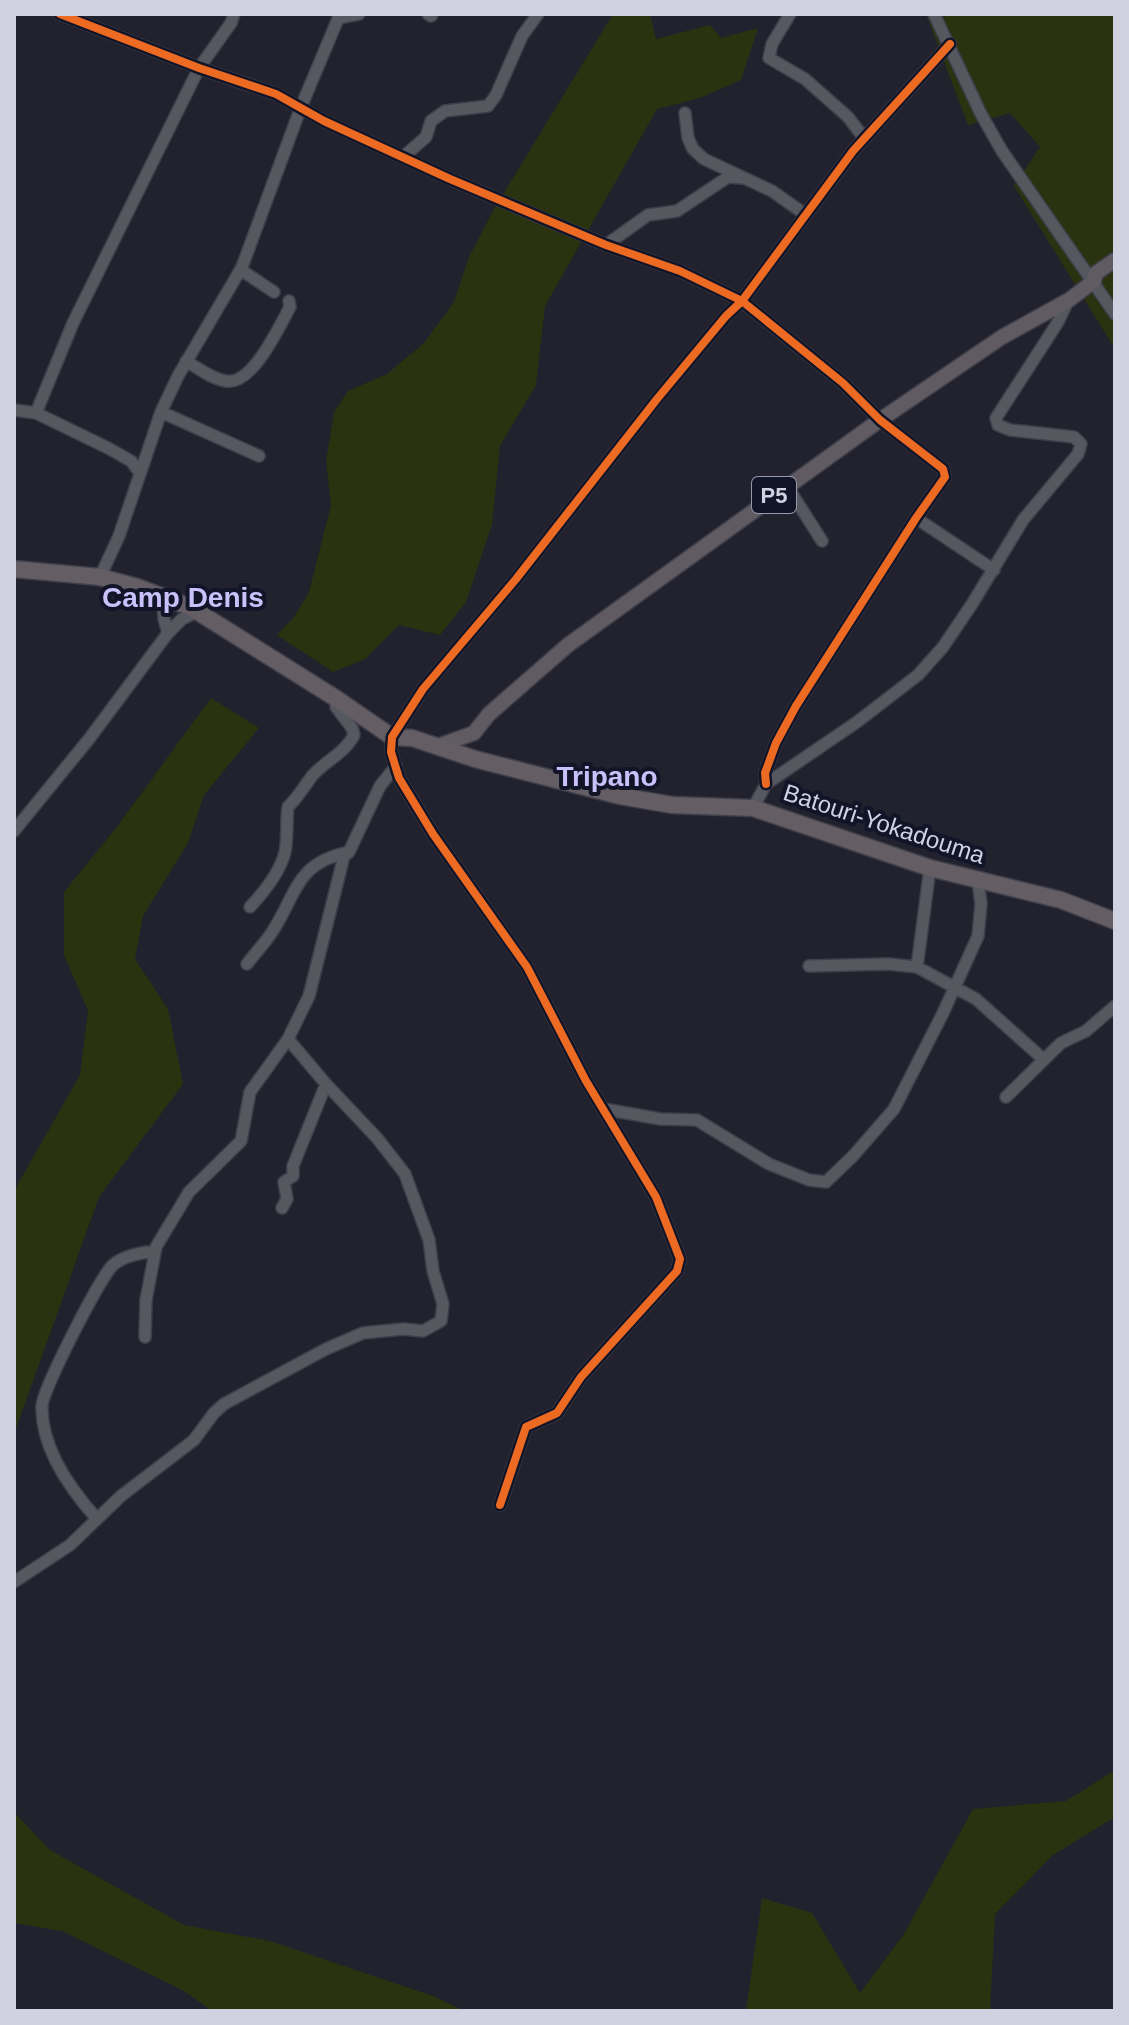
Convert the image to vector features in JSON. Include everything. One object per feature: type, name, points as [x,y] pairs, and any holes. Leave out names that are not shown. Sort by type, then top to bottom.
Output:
[{"type":"highway","name":"Batouri-Yokadouma","points":[[14,569],[100,577],[199,611],[392,737],[412,738],[475,759],[647,802],[753,808],[930,868],[1061,900],[1115,921]]},
{"type":"main road","name":"P5","points":[[438,746],[474,733],[489,714],[556,655],[880,420],[1002,337],[1069,300],[1094,281],[1096,273],[1115,260]]},
{"type":"main road","points":[[474,733],[475,759]]},
{"type":"street","points":[[60,14],[276,94],[324,121],[403,157],[606,245],[680,271],[742,301],[843,383],[880,420],[946,472],[796,706],[776,743],[765,773],[766,784]]},
{"type":"street","points":[[36,413],[73,323],[199,68],[234,14]]},
{"type":"street","points":[[100,577],[119,536],[161,412],[186,361],[241,270],[301,107],[339,16],[359,14]]},
{"type":"street","points":[[403,157],[426,137],[431,121],[445,111],[488,106],[522,36],[538,14]]},
{"type":"street","points":[[790,14],[772,44],[769,58],[805,79],[848,117],[864,138]]},
{"type":"street","points":[[934,14],[1002,151],[1115,314]]},
{"type":"street","points":[[500,1505],[526,1427],[557,1413],[581,1377],[680,1265],[678,1249],[656,1197],[562,1038],[527,967],[433,834],[399,778],[391,752],[392,737],[423,689],[516,579],[640,420],[742,301],[864,138],[950,44]]},
{"type":"street","points":[[685,113],[688,138],[693,149],[704,159],[772,191],[806,215]]},
{"type":"street","points":[[606,245],[648,215],[677,211],[728,177],[750,179]]},
{"type":"street","points":[[241,270],[274,292]]},
{"type":"street","points":[[753,808],[766,784],[867,715],[918,675],[943,647],[1023,520],[1081,448],[1074,437],[1010,430],[998,425],[996,418],[1069,300]]},
{"type":"street","points":[[186,361],[226,382],[236,382],[245,377],[268,347],[290,307],[289,301]]},
{"type":"street","points":[[14,410],[36,413],[131,461],[140,473]]},
{"type":"street","points":[[161,412],[259,456]]},
{"type":"street","points":[[131,461],[145,460]]},
{"type":"street","points":[[787,486],[822,541]]},
{"type":"street","points":[[916,518],[994,570]]},
{"type":"street","points":[[163,597],[168,633]]},
{"type":"street","points":[[14,831],[89,739],[168,633],[182,619],[199,611]]},
{"type":"street","points":[[250,907],[264,893],[282,860],[288,807],[313,775],[354,735],[336,707],[337,699]]},
{"type":"street","points":[[145,1337],[146,1300],[153,1255],[165,1229],[189,1192],[241,1141],[250,1092],[288,1039],[309,996],[344,856],[349,852],[380,786],[396,766]]},
{"type":"street","points":[[247,964],[275,929],[305,873],[320,861],[349,852]]},
{"type":"street","points":[[917,967],[930,868]]},
{"type":"street","points":[[604,1109],[660,1119],[697,1120],[769,1164],[809,1180],[826,1182],[894,1109],[978,936],[981,921],[978,881]]},
{"type":"street","points":[[809,966],[888,964],[917,967],[956,986],[988,1008],[1042,1058]]},
{"type":"street","points":[[1006,1097],[1042,1058],[1061,1043],[1086,1031],[1115,1006]]},
{"type":"street","points":[[14,1582],[70,1545],[121,1496],[194,1440],[224,1404],[354,1336],[370,1331],[427,1330],[441,1321],[443,1304],[433,1271],[429,1240],[405,1174],[377,1138],[288,1039]]},
{"type":"street","points":[[282,1208],[287,1199],[284,1182],[293,1176],[293,1166],[326,1084]]},
{"type":"street","points":[[97,1519],[55,1459],[41,1402],[105,1274],[115,1263],[130,1256],[147,1252],[153,1255]]},
{"type":"green space","points":[[613,14],[650,14],[656,39],[710,25],[721,38],[758,28],[741,80],[700,98],[657,109],[545,306],[536,385],[500,446],[492,524],[466,602],[440,635],[399,625],[365,659],[333,672],[277,635],[294,617],[309,592],[331,505],[326,461],[334,412],[348,391],[387,374],[424,343],[454,302],[469,257],[494,209]]},
{"type":"green space","points":[[926,14],[1115,14],[1115,349],[1014,186],[1040,147],[1010,113],[968,125]]},
{"type":"green space","points":[[211,698],[259,728],[204,795],[188,843],[143,916],[135,959],[168,1009],[183,1084],[99,1197],[14,1434],[14,1191],[80,1075],[88,1011],[64,955],[64,892],[116,828]]},
{"type":"green space","points":[[1115,1770],[1115,1817],[1053,1855],[995,1914],[990,2011],[746,2011],[762,1898],[812,1913],[860,1993],[904,1934],[973,1809],[1066,1801]]},
{"type":"green space","points":[[14,1812],[50,1850],[184,1925],[270,1941],[433,1996],[465,2011],[212,2011],[184,1991],[62,1931],[14,1923]]},
{"type":"cycle path","points":[[60,14],[276,94],[324,121],[450,179],[606,245],[680,271],[742,301],[843,383],[880,420],[943,469],[945,477],[796,706],[776,743],[765,773],[766,784]]},
{"type":"cycle path","points":[[500,1505],[526,1427],[557,1413],[581,1377],[677,1271],[680,1259],[656,1197],[586,1081],[527,967],[433,834],[399,778],[391,752],[392,737],[423,689],[516,579],[657,399],[742,301],[853,151],[950,44]]},
{"type":"district","name":"Camp Denis","points":[[183,597]]},
{"type":"district","name":"Tripano","points":[[607,776]]}]
